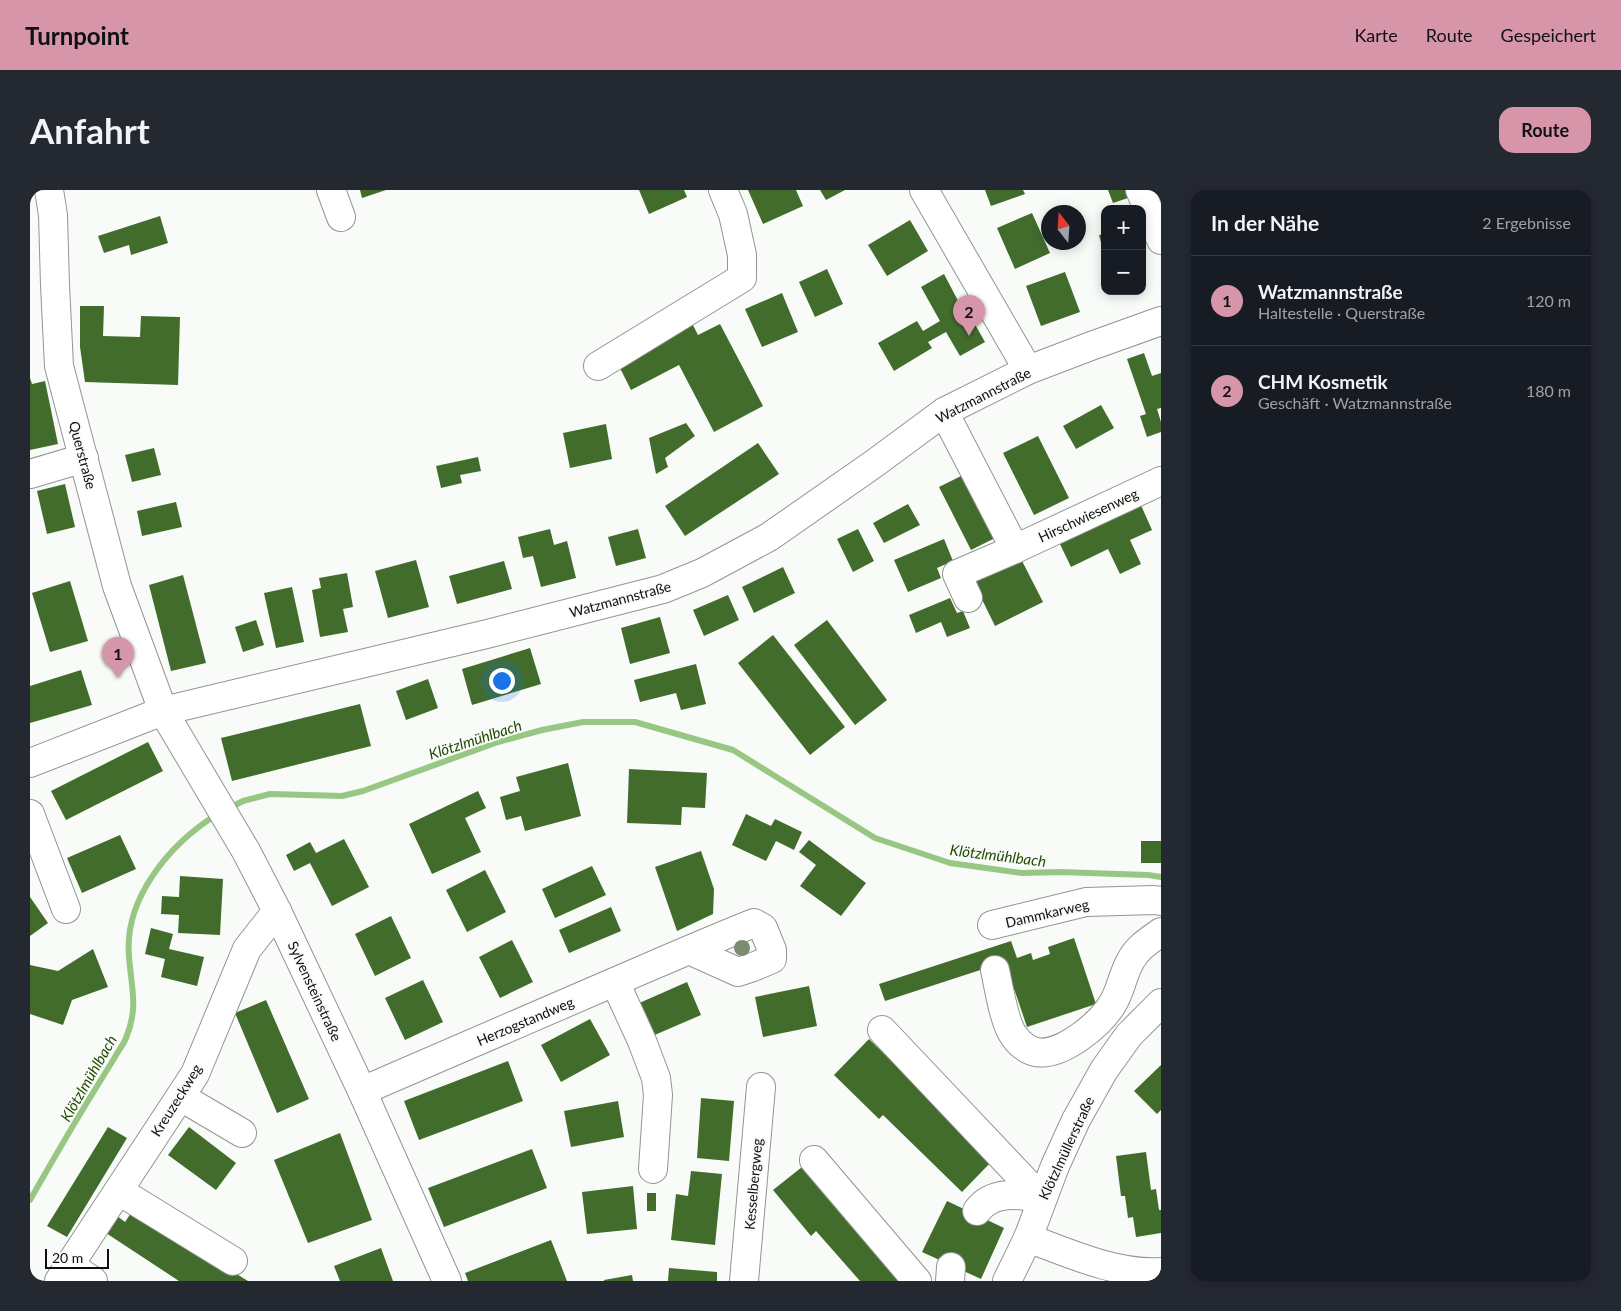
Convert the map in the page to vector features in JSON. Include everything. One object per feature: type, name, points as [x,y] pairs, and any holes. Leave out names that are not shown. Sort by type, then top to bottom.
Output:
[{"type":"street","name":"Querstraße","points":[[49,190],[53,215],[59,366],[117,586],[163,711]]},
{"type":"street","points":[[331,190],[341,217]]},
{"type":"street","points":[[598,366],[742,278],[742,255],[733,214],[723,190]]},
{"type":"street","points":[[924,190],[1028,370]]},
{"type":"street","points":[[1140,190],[1161,240]]},
{"type":"street","name":"Watzmannstraße","points":[[30,763],[163,711],[487,634],[663,589],[702,574],[769,537],[867,469],[944,412],[1028,370],[1161,321]]},
{"type":"street","points":[[944,412],[1015,549]]},
{"type":"street","points":[[30,474],[84,458]]},
{"type":"street","name":"Hirschwiesenweg","points":[[968,598],[958,574],[1161,481]]},
{"type":"street","name":"Sylvensteinstraße","points":[[163,711],[246,851],[277,911],[362,1091],[447,1281]]},
{"type":"street","points":[[30,814],[66,909]]},
{"type":"street","name":"Dammkarweg","points":[[992,925],[1086,902],[1161,901]]},
{"type":"street","name":"Kreuzeckweg","points":[[64,1273],[195,1074],[247,949],[277,911]]},
{"type":"street","points":[[995,970],[1008,1024],[1014,1036],[1024,1046],[1036,1052],[1050,1051],[1069,1044],[1087,1033],[1113,1003],[1130,961],[1140,947],[1161,932]]},
{"type":"street","name":"Herzogstandweg","points":[[362,1091],[689,950]]},
{"type":"street","points":[[615,982],[642,1041],[656,1078],[657,1111],[653,1169]]},
{"type":"street","name":"Klötzlmüllerstraße","points":[[1007,1281],[1028,1238],[1055,1166],[1076,1120],[1104,1070],[1129,1035],[1161,1003]]},
{"type":"street","points":[[882,1030],[1042,1199]]},
{"type":"street","name":"Kesselbergweg","points":[[744,1281],[761,1087]]},
{"type":"street","points":[[181,1096],[242,1133]]},
{"type":"street","points":[[814,1160],[917,1281]]},
{"type":"street","points":[[119,1191],[233,1261]]},
{"type":"street","points":[[976,1211],[982,1204],[997,1197],[1012,1194],[1042,1199]]},
{"type":"street","points":[[1028,1238],[1092,1262],[1147,1273],[1161,1272]]},
{"type":"street","points":[[64,1273],[93,1281]]},
{"type":"building","points":[[360,190],[386,190],[362,198]]},
{"type":"building","points":[[639,190],[684,190],[687,197],[649,214]]},
{"type":"building","points":[[748,190],[796,190],[803,206],[763,224]]},
{"type":"building","points":[[820,190],[845,190],[826,200]]},
{"type":"building","points":[[985,190],[1023,190],[1025,194],[991,206]]},
{"type":"building","points":[[1108,190],[1125,190],[1128,198],[1113,203]]},
{"type":"building","points":[[1032,213],[1041,233],[1041,250],[1049,250],[1050,253],[1015,269],[997,228]]},
{"type":"building","points":[[160,216],[168,243],[131,255],[129,245],[104,253],[98,236]]},
{"type":"building","points":[[910,220],[928,251],[887,276],[868,245]]},
{"type":"building","points":[[827,269],[843,304],[815,317],[799,282]]},
{"type":"building","points":[[1065,272],[1080,312],[1041,326],[1026,286]]},
{"type":"building","points":[[944,274],[965,314],[968,312],[985,342],[960,356],[946,332],[928,342],[932,348],[894,371],[878,343],[917,321],[923,331],[940,321],[921,287]]},
{"type":"building","points":[[782,293],[798,332],[762,347],[745,309]]},
{"type":"building","points":[[80,306],[104,306],[103,336],[140,337],[141,316],[180,317],[178,385],[85,382],[80,347]]},
{"type":"building","points":[[692,323],[698,335],[720,324],[763,406],[714,432],[679,365],[631,390],[617,362]]},
{"type":"building","points":[[1144,353],[1152,376],[1161,373],[1161,408],[1157,409],[1161,422],[1161,432],[1147,437],[1140,416],[1146,414],[1127,359]]},
{"type":"building","points":[[30,378],[32,384],[45,381],[58,444],[30,450]]},
{"type":"building","points":[[1101,405],[1114,428],[1076,449],[1063,426]]},
{"type":"building","points":[[686,423],[695,436],[665,458],[668,467],[656,474],[649,438]]},
{"type":"building","points":[[606,424],[612,459],[570,468],[563,433]]},
{"type":"building","points":[[1038,436],[1069,498],[1034,515],[1003,453]]},
{"type":"building","points":[[758,443],[779,474],[685,536],[665,506]]},
{"type":"building","points":[[154,448],[161,475],[132,482],[125,455]]},
{"type":"building","points":[[478,457],[481,471],[460,475],[462,483],[441,488],[436,466]]},
{"type":"building","points":[[969,472],[1001,535],[971,550],[939,487]]},
{"type":"building","points":[[65,484],[75,527],[47,534],[37,491]]},
{"type":"building","points":[[176,502],[182,527],[142,536],[137,511]]},
{"type":"building","points":[[1140,503],[1152,530],[1130,540],[1141,564],[1120,574],[1108,549],[1071,567],[1058,540]]},
{"type":"building","points":[[908,504],[920,525],[884,543],[873,523]]},
{"type":"building","points":[[550,529],[554,545],[567,541],[576,578],[541,587],[533,556],[523,558],[518,537]]},
{"type":"building","points":[[638,529],[646,558],[616,566],[608,537]]},
{"type":"building","points":[[858,529],[874,561],[853,572],[837,539]]},
{"type":"building","points":[[944,539],[953,561],[937,568],[941,578],[908,592],[894,560]]},
{"type":"building","points":[[1020,557],[1043,602],[995,626],[973,581]]},
{"type":"building","points":[[416,560],[429,607],[388,618],[375,571]]},
{"type":"building","points":[[504,561],[512,589],[457,604],[449,576]]},
{"type":"building","points":[[783,567],[795,593],[754,613],[742,587]]},
{"type":"building","points":[[347,573],[353,607],[343,609],[348,632],[320,637],[312,590],[321,588],[319,578]]},
{"type":"building","points":[[183,575],[206,663],[171,671],[149,585]]},
{"type":"building","points":[[70,581],[88,641],[50,652],[32,593]]},
{"type":"building","points":[[292,587],[304,642],[276,648],[264,593]]},
{"type":"building","points":[[728,595],[739,620],[704,636],[693,610]]},
{"type":"building","points":[[950,598],[957,613],[963,611],[970,628],[947,637],[941,622],[916,633],[909,615]]},
{"type":"building","points":[[660,617],[670,653],[630,664],[621,628]]},
{"type":"building","points":[[256,620],[264,645],[243,652],[235,627]]},
{"type":"building","points":[[827,620],[887,700],[855,725],[794,645]]},
{"type":"building","points":[[773,635],[845,727],[810,755],[738,663]]},
{"type":"building","points":[[530,648],[541,684],[472,705],[462,669]]},
{"type":"building","points":[[696,664],[706,704],[681,710],[676,693],[640,702],[634,680]]},
{"type":"building","points":[[81,670],[92,705],[30,723],[30,686]]},
{"type":"building","points":[[428,679],[438,708],[406,720],[396,691]]},
{"type":"building","points":[[360,704],[371,746],[232,781],[221,738]]},
{"type":"building","points":[[148,742],[163,771],[66,820],[51,791]]},
{"type":"building","points":[[568,763],[581,816],[525,831],[521,816],[506,820],[500,797],[520,791],[516,777]]},
{"type":"building","points":[[629,769],[707,773],[705,808],[682,807],[681,825],[627,823]]},
{"type":"building","points":[[478,791],[486,808],[465,818],[481,852],[432,874],[409,824]]},
{"type":"building","points":[[746,814],[771,826],[775,819],[802,832],[794,850],[776,841],[766,861],[732,845]]},
{"type":"building","points":[[120,835],[136,869],[82,893],[67,858]]},
{"type":"building","points":[[344,839],[369,887],[332,906],[310,863],[294,871],[286,855],[310,842],[316,853]]},
{"type":"building","points":[[809,840],[866,883],[841,916],[800,886],[816,865],[799,852]]},
{"type":"building","points":[[1141,841],[1161,841],[1161,863],[1141,863]]},
{"type":"building","points":[[701,851],[714,889],[713,914],[677,931],[655,867]]},
{"type":"building","points":[[592,866],[606,895],[555,918],[542,889]]},
{"type":"building","points":[[485,870],[506,912],[467,932],[446,890]]},
{"type":"building","points":[[180,876],[223,879],[220,935],[178,933],[179,915],[161,914],[162,896],[179,897]]},
{"type":"building","points":[[30,897],[48,923],[30,936]]},
{"type":"building","points":[[611,907],[621,931],[569,953],[559,930]]},
{"type":"building","points":[[391,916],[411,958],[375,976],[355,934]]},
{"type":"building","points":[[151,928],[173,934],[169,949],[204,957],[197,986],[161,977],[165,959],[145,954]]},
{"type":"building","points":[[1074,938],[1096,1004],[1027,1027],[1005,962],[885,1001],[879,984],[1011,941],[1017,958],[1031,953],[1033,960],[1050,954],[1048,947]]},
{"type":"building","points":[[512,940],[533,982],[500,998],[479,957]]},
{"type":"building","points":[[93,949],[108,987],[72,1000],[63,1025],[30,1014],[30,965],[58,971]]},
{"type":"building","points":[[423,980],[443,1022],[405,1040],[385,998]]},
{"type":"building","points":[[687,982],[701,1015],[643,1040],[628,1008]]},
{"type":"building","points":[[809,986],[817,1026],[763,1037],[755,997]]},
{"type":"building","points":[[266,1000],[309,1099],[277,1113],[235,1013]]},
{"type":"building","points":[[590,1019],[610,1055],[561,1082],[541,1045]]},
{"type":"building","points":[[869,1039],[993,1160],[962,1192],[883,1115],[879,1119],[834,1075]]},
{"type":"building","points":[[508,1061],[523,1101],[419,1140],[404,1101]]},
{"type":"building","points":[[1161,1065],[1161,1110],[1157,1114],[1134,1091]]},
{"type":"building","points":[[701,1098],[734,1101],[729,1161],[697,1158]]},
{"type":"building","points":[[618,1101],[624,1137],[571,1147],[564,1111]]},
{"type":"building","points":[[108,1127],[127,1138],[67,1237],[47,1226]]},
{"type":"building","points":[[189,1127],[236,1163],[216,1190],[168,1155]]},
{"type":"building","points":[[340,1133],[372,1220],[308,1243],[274,1160]]},
{"type":"building","points":[[532,1149],[547,1188],[444,1227],[428,1188]]},
{"type":"building","points":[[1146,1152],[1151,1190],[1156,1189],[1159,1210],[1161,1210],[1161,1233],[1136,1237],[1133,1217],[1128,1218],[1125,1196],[1121,1196],[1116,1156]]},
{"type":"building","points":[[802,1167],[911,1281],[860,1281],[816,1231],[811,1236],[773,1190]]},
{"type":"building","points":[[691,1171],[722,1174],[715,1245],[671,1240],[676,1194],[688,1196]]},
{"type":"building","points":[[633,1186],[637,1229],[587,1234],[582,1192]]},
{"type":"building","points":[[647,1193],[656,1193],[656,1211],[647,1211]]},
{"type":"building","points":[[947,1201],[1004,1228],[981,1279],[922,1252]]},
{"type":"building","points":[[133,1210],[248,1281],[179,1281],[106,1233],[117,1216],[125,1222]]},
{"type":"building","points":[[551,1240],[567,1281],[468,1281],[465,1273]]},
{"type":"building","points":[[381,1248],[393,1281],[340,1281],[334,1266]]},
{"type":"building","points":[[669,1268],[717,1272],[717,1281],[668,1281]]},
{"type":"building","points":[[632,1275],[633,1281],[604,1281],[604,1280]]},
{"type":"waterway","name":"Klötzlmühlbach","points":[[228,809],[243,801],[270,794],[342,796],[363,791],[498,742],[542,730],[583,722],[635,722],[733,750],[875,838],[950,863],[1022,873],[1060,872],[1161,877]]},
{"type":"waterway","name":"Klötzlmühlbach","points":[[30,1200],[126,1038],[133,1007],[129,934],[142,894],[153,875],[167,857],[182,841],[216,815]]},
{"type":"place","name":"CHM Kosmetik","points":[[969,336]]},
{"type":"place","name":"Watzmannstraße","points":[[118,678]]}]
